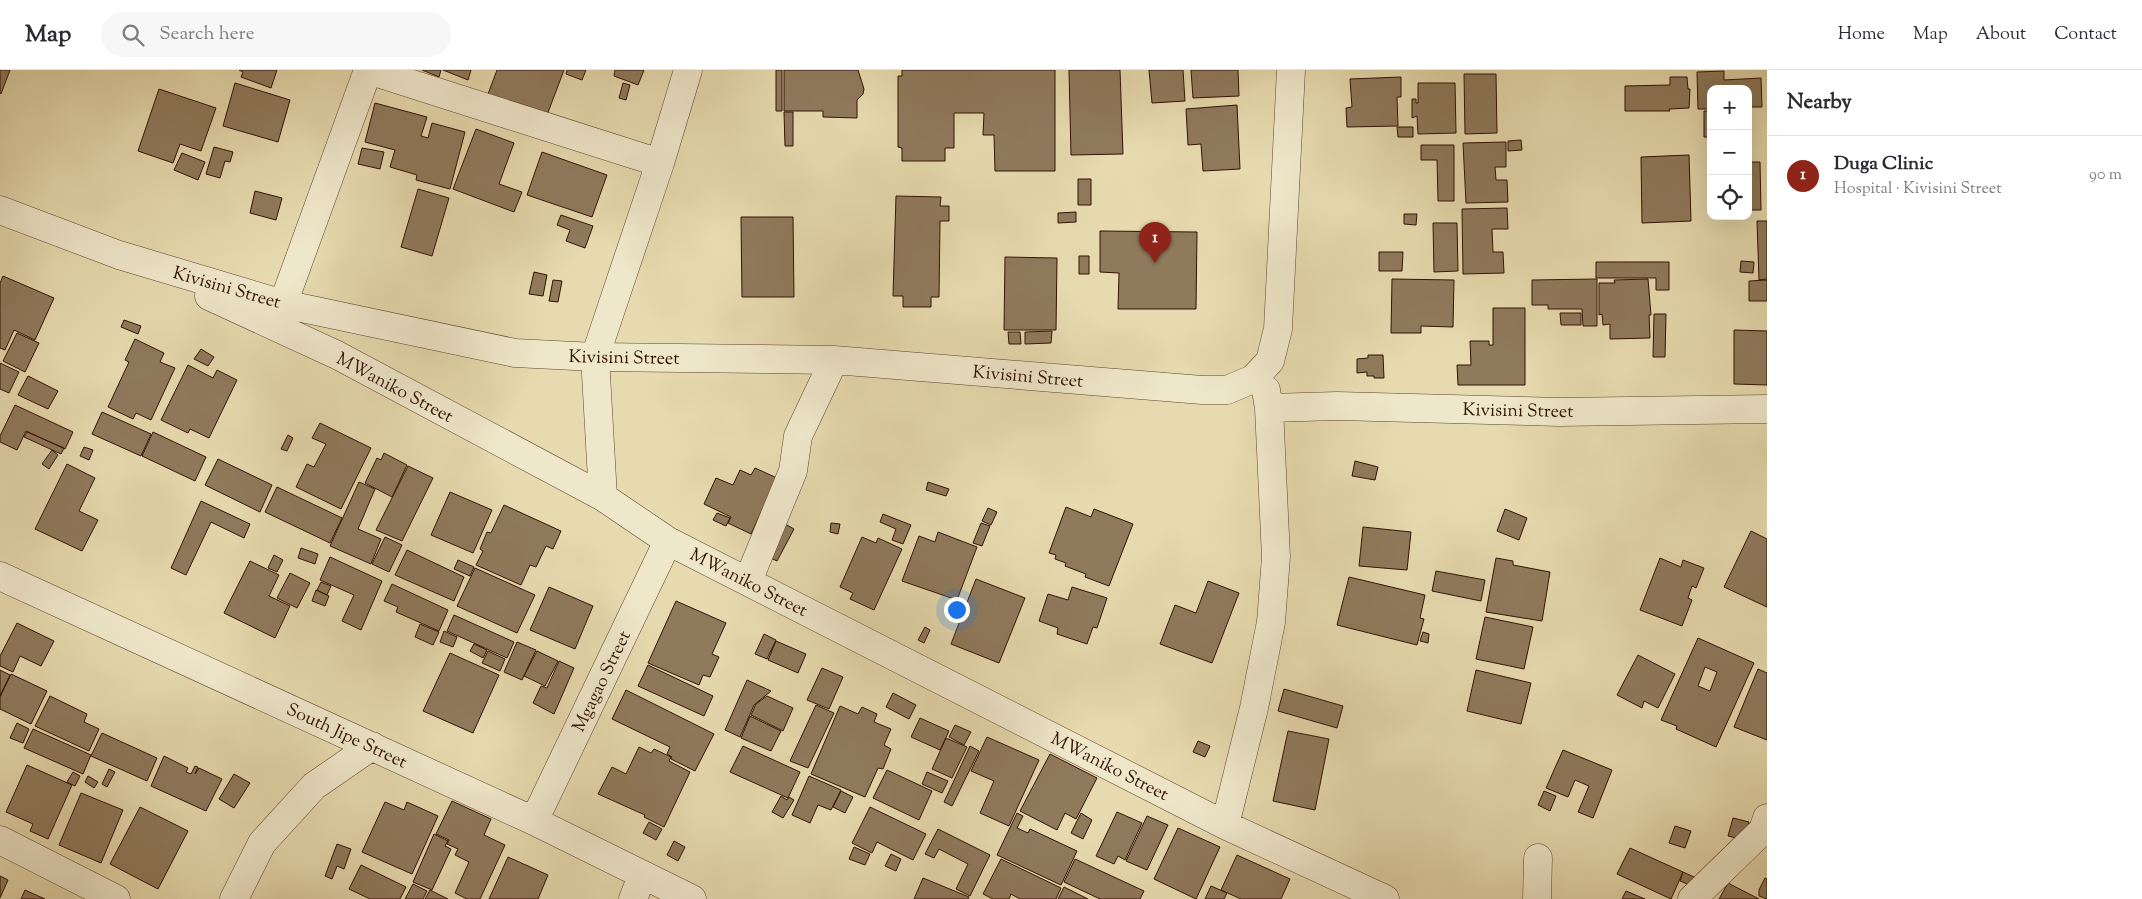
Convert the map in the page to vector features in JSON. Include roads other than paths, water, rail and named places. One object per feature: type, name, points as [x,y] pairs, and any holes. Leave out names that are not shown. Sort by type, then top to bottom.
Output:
[{"type":"street","points":[[283,304],[368,70],[660,162]]},
{"type":"street","points":[[603,497],[595,357],[660,162],[688,70]]},
{"type":"street","points":[[1225,825],[1254,708],[1271,622],[1276,557],[1269,408],[1262,370],[1270,361],[1278,329],[1291,70]]},
{"type":"street","name":"Kivisini Street","points":[[0,210],[119,255],[283,304],[514,353],[595,357],[834,360],[1202,390],[1227,390],[1253,379],[1262,370]]},
{"type":"street","name":"MWaniko Street","points":[[119,255],[337,355],[603,497],[668,541],[1225,825],[1385,899]]},
{"type":"street","points":[[748,581],[793,471],[798,436],[834,360]]},
{"type":"street","name":"Kivisini Street","points":[[1269,408],[1337,406],[1559,412],[1767,410]]},
{"type":"street","name":"Mgagao Street","points":[[534,821],[668,541]]},
{"type":"street","name":"South Jipe Street","points":[[0,576],[534,821],[638,887],[692,899]]},
{"type":"street","points":[[234,899],[262,844],[314,786],[372,746]]},
{"type":"street","points":[[1692,899],[1766,825]]},
{"type":"street","points":[[0,840],[116,899]]},
{"type":"street","points":[[1537,899],[1538,858]]},
{"type":"place","name":"Duga Clinic","points":[[1155,263]]}]
